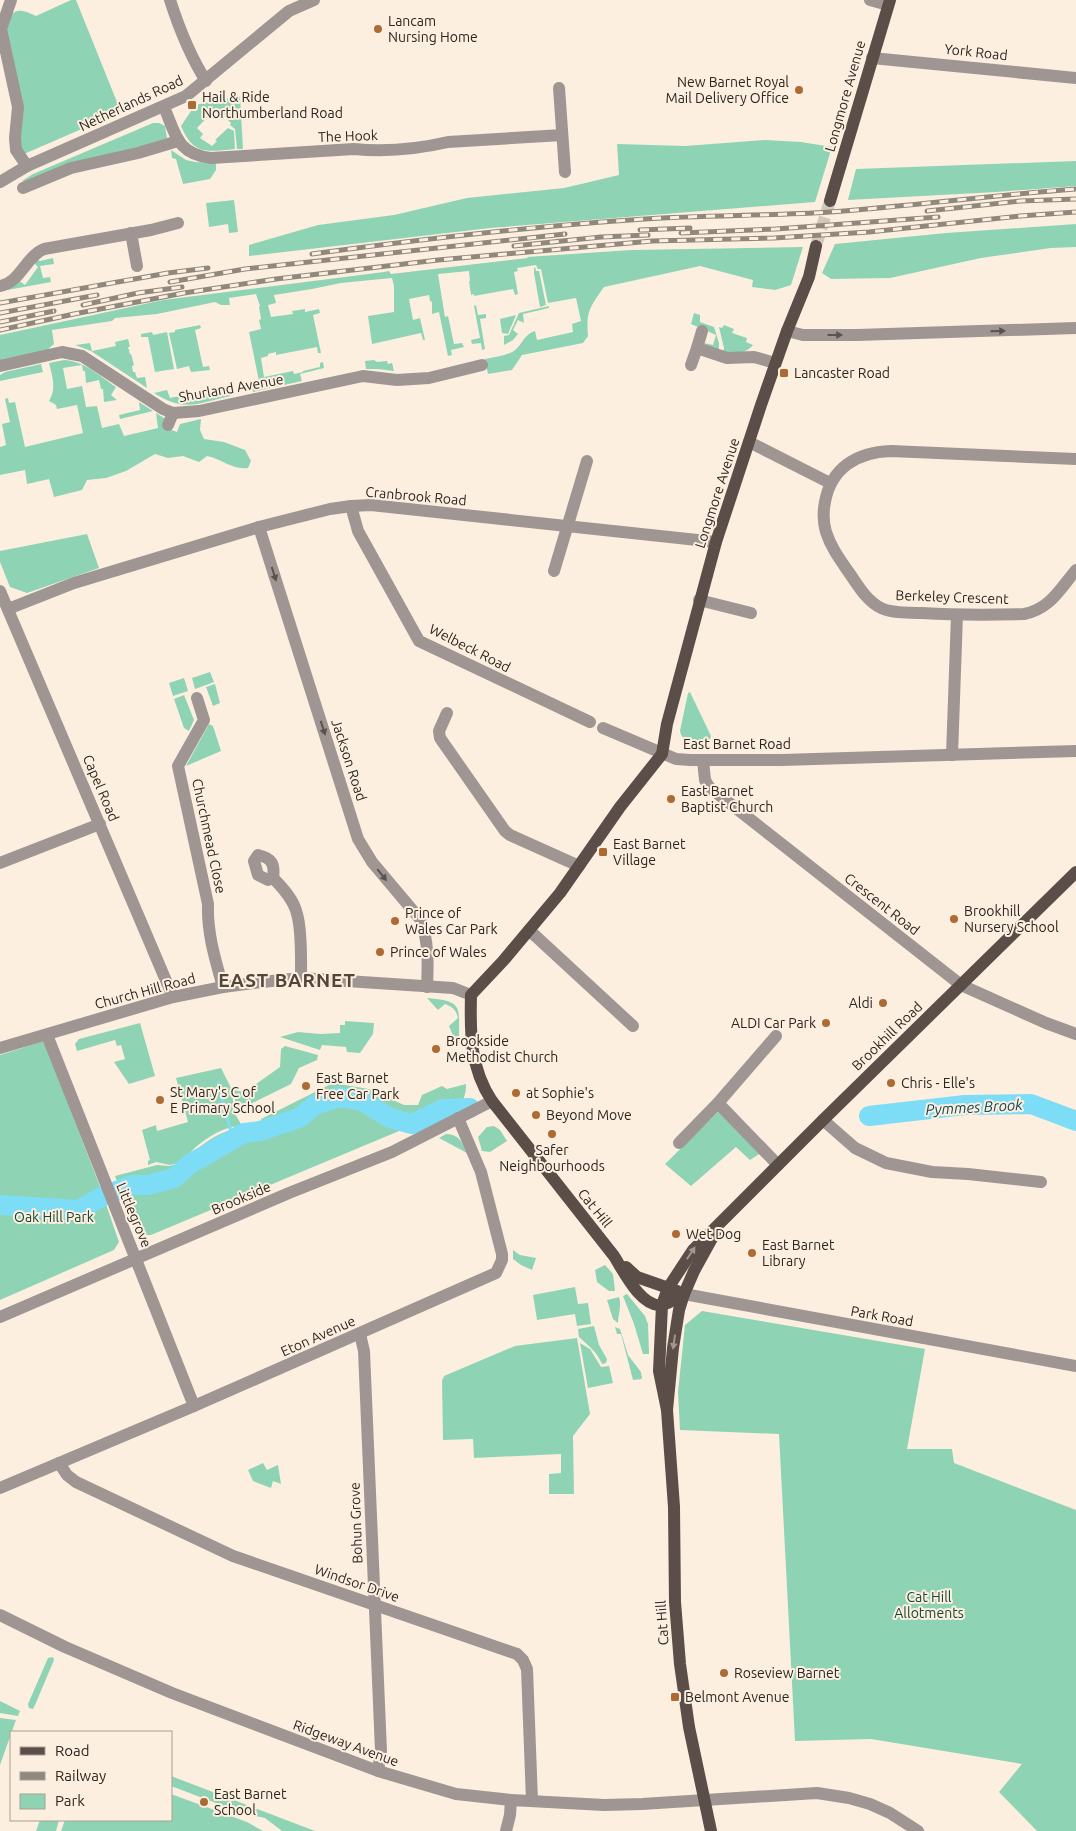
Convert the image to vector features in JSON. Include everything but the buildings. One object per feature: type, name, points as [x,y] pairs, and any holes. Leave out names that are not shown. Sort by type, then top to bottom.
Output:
[{"type":"main road","name":"Longmore Avenue","points":[[830,201],[889,2]]},
{"type":"main road","name":"Longmore Avenue","points":[[662,754],[667,724],[716,542],[775,363],[809,277],[816,246]]},
{"type":"main road","points":[[471,995],[560,893],[620,808],[662,754]]},
{"type":"main road","name":"Brookhill Road","points":[[668,1288],[697,1245],[1076,872]]},
{"type":"main road","name":"Cat Hill","points":[[471,995],[470,1026],[472,1050],[478,1077],[492,1101],[614,1256],[631,1284],[646,1300],[662,1305]]},
{"type":"main road","name":"Brookhill Road","points":[[684,1294],[720,1224]]},
{"type":"main road","name":"Cat Hill","points":[[614,1256],[637,1277],[684,1294],[674,1341],[668,1410],[674,1507],[674,1573],[677,1635],[689,1727],[711,1831]]},
{"type":"main road","name":"Cat Hill","points":[[668,1288],[662,1305],[659,1371],[668,1410]]},
{"type":"main road","points":[[662,1305],[684,1294]]},
{"type":"street","points":[[11,0],[1,29],[18,107],[15,138],[16,150],[27,166]]},
{"type":"street","points":[[170,0],[189,50],[206,81]]},
{"type":"street","name":"Netherlands Road","points":[[0,182],[27,166],[186,96],[289,11],[314,0]]},
{"type":"street","points":[[870,0],[889,2]]},
{"type":"street","name":"York Road","points":[[872,58],[1076,78]]},
{"type":"street","points":[[559,88],[565,172]]},
{"type":"street","name":"The Hook","points":[[164,107],[178,141],[187,151],[197,157],[211,158],[354,149],[372,150],[431,146],[448,142],[562,135]]},
{"type":"street","points":[[23,188],[71,168],[178,141]]},
{"type":"street","points":[[0,286],[6,285],[18,274],[38,251],[131,234],[178,223]]},
{"type":"street","points":[[131,234],[137,266]]},
{"type":"street","points":[[787,331],[804,335],[857,335],[1076,328]]},
{"type":"street","points":[[691,365],[702,331]]},
{"type":"street","points":[[696,348],[728,358],[754,357],[775,363]]},
{"type":"street","name":"Shurland Avenue","points":[[0,366],[62,352],[82,356],[164,409],[170,419],[199,411],[363,376],[398,380],[428,378],[482,365]]},
{"type":"street","points":[[749,442],[830,483]]},
{"type":"street","name":"Berkeley Crescent","points":[[1076,459],[880,451],[857,458],[836,474],[830,483],[824,507],[826,531],[833,549],[869,600],[883,609],[893,612],[957,615],[1032,613],[1049,603],[1076,570]]},
{"type":"street","points":[[554,571],[587,461]]},
{"type":"street","name":"Cranbrook Road","points":[[8,609],[74,583],[259,527],[330,509],[351,506],[371,505],[716,542]]},
{"type":"street","name":"Welbeck Road","points":[[351,506],[358,531],[419,641],[590,722]]},
{"type":"street","name":"Jackson Road","points":[[259,527],[358,839],[372,862],[420,919],[423,926],[429,964],[427,987]]},
{"type":"street","name":"Capel Road","points":[[0,591],[173,997]]},
{"type":"street","points":[[700,600],[751,613]]},
{"type":"street","points":[[952,755],[957,615]]},
{"type":"street","name":"Churchmead Close","points":[[197,698],[204,720],[178,766],[208,904],[212,950],[223,987]]},
{"type":"street","points":[[447,713],[439,731],[440,738],[505,831],[579,866]]},
{"type":"street","name":"East Barnet Road","points":[[602,728],[676,759],[791,760],[1076,751]]},
{"type":"street","name":"Crescent Road","points":[[703,760],[705,780],[709,787],[961,984],[1046,1023],[1076,1034]]},
{"type":"street","points":[[0,863],[100,824]]},
{"type":"street","points":[[273,878],[283,888],[298,914],[301,978]]},
{"type":"street","points":[[529,930],[633,1026]]},
{"type":"street","name":"Church Hill Road","points":[[0,1048],[173,997],[223,987],[301,978],[427,987]]},
{"type":"street","points":[[427,987],[453,988],[471,995]]},
{"type":"street","name":"Littlegrove","points":[[47,1035],[104,1183],[194,1406]]},
{"type":"street","points":[[679,1143],[718,1103],[776,1036]]},
{"type":"street","name":"Brookside","points":[[0,1317],[289,1193],[392,1152],[492,1101]]},
{"type":"street","points":[[718,1103],[778,1165]]},
{"type":"street","name":"Eton Avenue","points":[[0,1488],[194,1406],[496,1273],[500,1267],[502,1254],[463,1116]]},
{"type":"street","points":[[823,1120],[855,1148],[886,1163],[932,1172],[1041,1182]]},
{"type":"street","name":"Park Road","points":[[684,1294],[1076,1366]]},
{"type":"street","name":"Bohun Grove","points":[[360,1334],[364,1351],[375,1605],[381,1751],[378,1771]]},
{"type":"street","name":"Windsor Drive","points":[[59,1463],[67,1475],[76,1482],[233,1556],[517,1654],[523,1660],[527,1669],[532,1801]]},
{"type":"street","name":"Ridgeway Avenue","points":[[0,1615],[65,1647],[172,1694],[378,1771],[456,1794],[512,1800],[604,1805],[705,1800]]},
{"type":"street","points":[[705,1800],[817,1793],[835,1795],[870,1804],[890,1813],[918,1831]]},
{"type":"street","points":[[506,1831],[512,1800]]},
{"type":"green space","points":[[71,0],[76,0],[121,112],[24,154],[20,148],[5,31],[9,18],[15,12],[23,11],[36,16]]},
{"type":"green space","points":[[240,96],[243,149],[237,149],[235,129],[216,108],[197,128],[203,134],[200,138],[212,146],[217,141],[215,140],[228,128],[234,131],[235,149],[209,151],[196,147],[181,126],[195,105]]},
{"type":"green space","points":[[153,123],[165,126],[167,138],[28,182],[22,181],[33,174]]},
{"type":"green space","points":[[765,140],[801,142],[832,147],[815,202],[490,228],[249,256],[249,245],[318,225],[394,215],[467,198],[564,188],[619,175],[617,144],[685,146]]},
{"type":"green space","points":[[171,150],[186,160],[216,163],[216,170],[210,179],[183,184],[176,159],[172,158]]},
{"type":"green space","points":[[1076,161],[1076,186],[848,200],[856,169]]},
{"type":"green space","points":[[234,200],[238,232],[229,233],[228,224],[209,227],[206,203]]},
{"type":"green space","points":[[1076,224],[1076,247],[1051,248],[981,258],[890,278],[831,279],[822,273],[835,244],[946,233]]},
{"type":"green space","points":[[803,247],[791,285],[775,290],[752,287],[753,280],[700,266],[604,287],[588,315],[588,336],[583,343],[522,355],[512,370],[488,374],[485,359],[514,351],[532,332],[535,331],[537,340],[573,332],[572,324],[581,321],[576,298],[548,303],[541,269],[538,269],[536,265],[517,268],[518,271],[514,272],[518,294],[515,295],[513,289],[474,296],[474,294],[471,295],[469,271],[438,274],[445,317],[448,316],[454,344],[462,343],[464,347],[451,350],[452,355],[448,356],[439,312],[432,314],[432,302],[429,295],[409,299],[413,320],[420,318],[425,340],[423,340],[421,333],[372,344],[368,316],[394,312],[394,286],[392,278],[341,283],[274,295],[276,303],[268,305],[271,317],[293,314],[292,311],[305,309],[305,312],[319,309],[320,313],[313,315],[321,353],[318,353],[317,347],[276,355],[276,352],[268,354],[268,356],[261,358],[264,377],[293,371],[294,374],[303,372],[320,367],[320,363],[323,362],[324,368],[300,374],[302,381],[253,392],[251,383],[259,381],[249,332],[261,329],[259,320],[261,319],[260,306],[256,294],[229,298],[230,305],[221,305],[215,302],[157,314],[115,318],[112,321],[52,330],[54,344],[46,351],[0,361],[0,335],[163,300],[389,271],[391,274],[527,257],[631,250]]},
{"type":"green space","points":[[35,258],[40,261],[53,258],[54,264],[40,266],[43,278],[50,277],[51,282],[2,291],[18,280],[25,285],[38,267],[32,261]]},
{"type":"green space","points":[[535,267],[536,271],[539,271],[546,305],[540,307],[534,273]]},
{"type":"green space","points":[[476,305],[478,315],[486,314],[486,318],[480,319],[485,349],[482,350],[481,343],[472,344],[471,340],[480,338],[474,306]]},
{"type":"green space","points":[[549,306],[549,308],[523,314],[524,323],[518,320],[513,330],[518,334],[513,340],[504,345],[504,336],[509,335],[519,313]]},
{"type":"green space","points":[[694,313],[700,315],[700,322],[714,327],[719,343],[719,350],[706,346],[704,343],[713,345],[716,335],[691,324]]},
{"type":"green space","points":[[516,315],[508,334],[502,333],[500,319]]},
{"type":"green space","points":[[200,325],[201,328],[195,330],[203,367],[209,366],[210,370],[191,372],[189,366],[177,369],[169,333]]},
{"type":"green space","points":[[724,325],[734,329],[732,333],[747,338],[746,342],[753,345],[739,353],[723,352],[724,348],[719,327],[722,328]]},
{"type":"green space","points":[[152,332],[153,335],[167,332],[174,369],[155,372],[148,337],[141,337],[141,334]]},
{"type":"green space","points":[[128,339],[130,347],[128,347],[134,365],[132,366],[133,372],[135,372],[137,378],[145,377],[147,388],[91,351],[75,345],[90,343],[92,351],[116,346],[115,342]]},
{"type":"green space","points":[[64,360],[78,363],[85,366],[116,387],[111,395],[117,400],[104,402],[103,389],[101,389],[99,380],[86,383],[85,371],[83,371],[82,365],[63,368],[67,389],[82,386],[86,407],[97,406],[102,428],[119,424],[124,436],[158,428],[156,413],[164,418],[167,428],[177,432],[180,424],[201,419],[200,430],[204,439],[224,442],[245,450],[251,461],[248,468],[232,466],[207,456],[199,462],[183,456],[168,458],[155,454],[126,471],[106,478],[87,480],[82,490],[54,497],[49,479],[27,484],[25,470],[0,475],[0,447],[6,445],[2,424],[10,422],[5,399],[8,398],[9,403],[15,402],[25,447],[83,433],[77,405],[57,409],[56,405],[49,401],[53,387],[49,363]]},
{"type":"green space","points":[[374,360],[377,362],[387,361],[388,364],[392,363],[394,371],[366,369],[365,361]]},
{"type":"green space","points":[[41,364],[43,372],[0,381],[0,375],[5,372]]},
{"type":"green space","points":[[229,386],[231,396],[192,405],[174,403],[154,393],[167,390],[170,398]]},
{"type":"green space","points":[[139,402],[153,411],[120,419],[119,415],[140,410]]},
{"type":"green space","points":[[87,534],[99,568],[27,593],[10,587],[0,562],[0,551]]},
{"type":"green space","points":[[210,672],[214,682],[195,689],[192,678]]},
{"type":"green space","points":[[184,678],[188,691],[173,696],[169,683]]},
{"type":"green space","points":[[215,684],[220,703],[213,706],[206,687]]},
{"type":"green space","points":[[690,692],[711,736],[710,740],[701,744],[688,742],[680,731],[688,693]]},
{"type":"green space","points":[[184,695],[194,720],[189,731],[184,728],[174,699]]},
{"type":"green space","points":[[209,724],[213,726],[221,751],[186,766]]},
{"type":"green space","points":[[427,998],[453,1003],[458,1012],[459,1037],[453,1036],[449,1026],[458,1018],[454,1009],[445,1004],[438,1010]]},
{"type":"green space","points":[[345,1021],[374,1023],[373,1034],[360,1053],[347,1052],[346,1047],[322,1045],[320,1050],[280,1037],[298,1032],[340,1033],[340,1025],[345,1025]]},
{"type":"green space","points":[[140,1023],[155,1076],[129,1084],[114,1062],[125,1059],[121,1045],[117,1046],[115,1040],[77,1051],[75,1044],[79,1039]]},
{"type":"green space","name":"Oak Hill Park","points":[[44,1041],[99,1184],[119,1242],[114,1250],[0,1300],[0,1055]]},
{"type":"green space","points":[[285,1046],[318,1055],[317,1060],[299,1068],[291,1084],[236,1111],[234,1090],[245,1092],[280,1067],[281,1049]]},
{"type":"green space","name":"Oak Hill Park","points":[[221,1068],[232,1090],[234,1112],[242,1126],[225,1129],[209,1137],[183,1161],[212,1138],[237,1129],[246,1128],[248,1131],[264,1124],[261,1119],[333,1083],[369,1089],[404,1105],[418,1105],[422,1095],[442,1086],[447,1089],[466,1084],[466,1088],[462,1101],[454,1108],[151,1235],[138,1235],[115,1176],[157,1165],[170,1166],[182,1162],[170,1165],[156,1162],[148,1165],[150,1160],[142,1130],[156,1125],[157,1131],[188,1122],[176,1078]]},
{"type":"green space","points":[[722,1108],[764,1151],[750,1160],[736,1147],[691,1186],[665,1164]]},
{"type":"green space","points":[[494,1126],[500,1130],[507,1141],[490,1152],[482,1151],[478,1137],[487,1127]]},
{"type":"green space","points":[[446,1134],[457,1137],[467,1153],[439,1138]]},
{"type":"green space","points":[[513,1250],[520,1255],[536,1258],[532,1270],[513,1259]]},
{"type":"green space","points":[[605,1265],[613,1274],[615,1291],[609,1291],[597,1282],[595,1270]]},
{"type":"green space","points":[[575,1287],[578,1304],[588,1303],[591,1324],[577,1326],[575,1314],[537,1320],[533,1295]]},
{"type":"green space","points":[[627,1294],[645,1316],[648,1324],[649,1354],[643,1354],[623,1296]]},
{"type":"green space","points":[[619,1297],[618,1323],[613,1319],[607,1300]]},
{"type":"green space","name":"Cat Hill Allotments","points":[[702,1311],[925,1349],[907,1449],[952,1449],[954,1463],[1076,1510],[1076,1831],[1037,1831],[999,1792],[1022,1764],[871,1739],[795,1741],[779,1434],[680,1430],[678,1392],[685,1325]]},
{"type":"green space","points":[[594,1326],[599,1345],[607,1359],[606,1363],[602,1364],[595,1352],[579,1337],[578,1329]]},
{"type":"green space","points":[[615,1327],[620,1329],[628,1355],[641,1372],[642,1379],[633,1380],[621,1334],[617,1334]]},
{"type":"green space","points":[[577,1338],[590,1414],[573,1436],[574,1494],[549,1494],[549,1474],[561,1473],[561,1454],[474,1458],[473,1439],[443,1440],[442,1381],[444,1376],[515,1346]]},
{"type":"green space","points":[[580,1343],[590,1349],[601,1367],[609,1366],[613,1383],[588,1388]]},
{"type":"green space","points":[[263,1463],[267,1470],[278,1465],[281,1484],[273,1481],[271,1488],[253,1481],[248,1470]]},
{"type":"green space","points":[[53,1657],[54,1660],[35,1705],[33,1709],[29,1708],[28,1704],[48,1658]]},
{"type":"green space","points":[[0,1701],[20,1711],[18,1716],[0,1713]]},
{"type":"green space","points":[[0,1718],[16,1720],[12,1731],[10,1731],[10,1737],[0,1765]]},
{"type":"green space","points":[[172,1776],[315,1831],[282,1831],[265,1818],[245,1814],[172,1786]]},
{"type":"green space","points":[[172,1794],[247,1822],[263,1831],[61,1831],[65,1821],[172,1821]]},
{"type":"green space","points":[[40,1821],[59,1821],[56,1831],[36,1831]]},
{"type":"waterway","points":[[218,1083],[233,1139]]},
{"type":"waterway","name":"Pymmes Brook","points":[[0,1205],[79,1210],[103,1196],[132,1185],[148,1185],[174,1178],[190,1164],[244,1133],[260,1131],[299,1118],[315,1105],[339,1097],[362,1101],[390,1118],[412,1124],[443,1109],[470,1108]]},
{"type":"waterway","name":"Pymmes Brook","points":[[869,1116],[965,1105],[1031,1104],[1076,1121]]},
{"type":"tunnel","points":[[816,246],[830,201]]},
{"type":"railway","points":[[312,254],[562,225],[668,218],[830,212],[1076,189]]},
{"type":"railway","points":[[927,211],[1020,201],[1076,199]]},
{"type":"railway","points":[[0,330],[184,293],[276,279],[438,260],[652,241],[774,238],[869,232],[1076,212]]},
{"type":"railway","points":[[681,233],[776,229],[938,217]]},
{"type":"railway","points":[[640,230],[690,228]]},
{"type":"railway","points":[[170,282],[245,269],[565,234]]},
{"type":"railway","points":[[514,246],[601,237],[648,235]]},
{"type":"railway","points":[[0,303],[168,273],[208,268]]},
{"type":"railway","points":[[83,305],[138,293],[182,287]]},
{"type":"railway","points":[[0,313],[97,295]]},
{"type":"railway","points":[[0,322],[54,311]]},
{"type":"place","name":"Lancam Nursing Home","points":[[378,29]]},
{"type":"place","name":"New Barnet Royal Mail Delivery Office","points":[[799,90]]},
{"type":"place","name":"Hail & Ride Northumberland Road","points":[[192,105]]},
{"type":"place","name":"Lancaster Road","points":[[784,373]]},
{"type":"place","name":"East Barnet Baptist Church","points":[[671,799]]},
{"type":"place","name":"East Barnet Village","points":[[603,852]]},
{"type":"place","name":"Brookhill Nursery School","points":[[954,919]]},
{"type":"place","name":"Prince of Wales Car Park","points":[[395,921]]},
{"type":"place","name":"Prince of Wales","points":[[380,952]]},
{"type":"place","name":"Aldi","points":[[883,1003]]},
{"type":"place","name":"ALDI Car Park","points":[[826,1023]]},
{"type":"place","name":"Brookside Methodist Church","points":[[436,1049]]},
{"type":"place","name":"Chris - Elle's","points":[[891,1083]]},
{"type":"place","name":"East Barnet Free Car Park","points":[[306,1086]]},
{"type":"place","name":"at Sophie's","points":[[516,1093]]},
{"type":"place","name":"St Mary's C of E Primary School","points":[[160,1100]]},
{"type":"place","name":"Beyond Move","points":[[536,1115]]},
{"type":"place","name":"Safer Neighbourhoods","points":[[552,1134]]},
{"type":"place","name":"Wet Dog","points":[[676,1234]]},
{"type":"place","name":"East Barnet Library","points":[[752,1253]]},
{"type":"place","name":"Roseview Barnet","points":[[724,1673]]},
{"type":"place","name":"Belmont Avenue","points":[[675,1697]]},
{"type":"place","name":"East Barnet School","points":[[204,1802]]},
{"type":"district","name":"EAST BARNET","points":[[287,980]]}]
